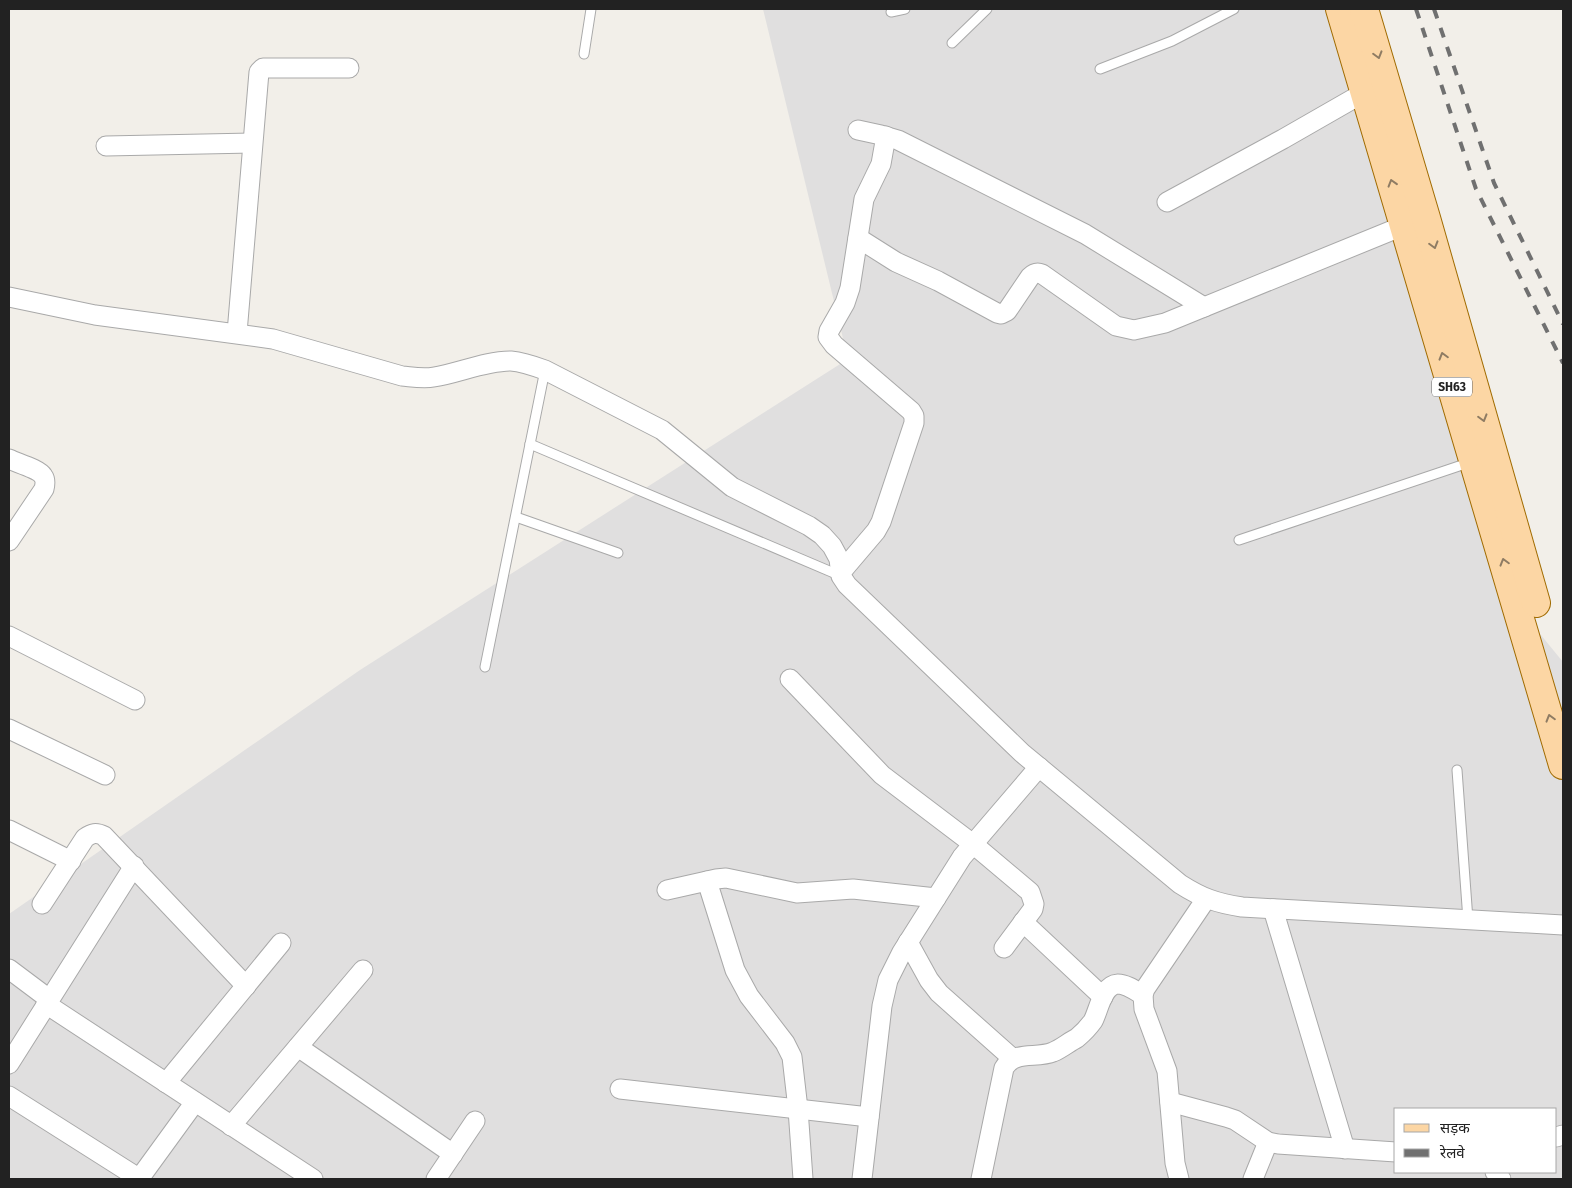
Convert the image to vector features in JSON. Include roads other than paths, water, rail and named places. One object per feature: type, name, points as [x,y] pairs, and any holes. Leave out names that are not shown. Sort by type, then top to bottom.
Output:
[{"type":"main road","name":"SH63","points":[[1340,9],[1365,92],[1415,221],[1563,699]]},
{"type":"main road","name":"SH63","points":[[1364,9],[1474,461],[1563,765]]},
{"type":"street","points":[[237,334],[259,72],[263,68],[350,68]]},
{"type":"street","points":[[1167,202],[1365,92]]},
{"type":"street","points":[[858,130],[898,140],[1085,234],[1204,307]]},
{"type":"street","points":[[842,574],[881,522],[914,422],[914,416],[911,411],[834,345],[828,337],[829,331],[845,302],[850,288],[864,199],[881,164],[886,136]]},
{"type":"street","points":[[106,146],[252,144]]},
{"type":"street","points":[[858,238],[889,259],[938,282],[997,314],[1007,311],[1030,277],[1038,272],[1116,326],[1134,330],[1154,326],[1204,307],[1415,221]]},
{"type":"street","points":[[9,297],[95,315],[273,338],[402,376],[433,377],[511,361],[545,370],[662,430],[732,487],[822,534],[839,558],[842,574],[847,586],[1022,753],[1180,884],[1206,899],[1220,904],[1242,907],[1563,925]]},
{"type":"street","points":[[9,459],[39,472],[44,477],[45,483],[44,489],[9,541]]},
{"type":"street","points":[[9,636],[135,700]]},
{"type":"street","points":[[790,679],[882,775],[973,844],[1030,892],[1033,898],[1033,909],[1004,948]]},
{"type":"street","points":[[9,729],[105,775]]},
{"type":"street","points":[[862,1179],[881,1015],[888,980],[908,942],[962,857],[1039,767]]},
{"type":"street","points":[[9,830],[71,861]]},
{"type":"street","points":[[42,904],[85,838],[98,833],[104,836],[134,866],[246,986]]},
{"type":"street","points":[[9,1064],[134,866]]},
{"type":"street","points":[[667,890],[726,878],[796,893],[853,889],[936,898]]},
{"type":"street","points":[[707,881],[735,970],[741,983],[789,1050],[794,1066],[803,1179]]},
{"type":"street","points":[[1179,1179],[1175,1163],[1167,1071],[1144,1009],[1143,995],[1145,989],[1206,899]]},
{"type":"street","points":[[1274,909],[1345,1148]]},
{"type":"street","points":[[1024,922],[1103,997]]},
{"type":"street","points":[[908,942],[934,988],[1012,1058]]},
{"type":"street","points":[[166,1083],[281,943]]},
{"type":"street","points":[[9,969],[48,1002],[166,1083],[313,1179]]},
{"type":"street","points":[[231,1126],[363,970]]},
{"type":"street","points":[[981,1179],[1004,1068],[1007,1062],[1012,1058],[1055,1052],[1079,1036],[1094,1019],[1108,989],[1118,984],[1124,985],[1143,995]]},
{"type":"street","points":[[298,1047],[454,1154]]},
{"type":"street","points":[[620,1089],[869,1117]]},
{"type":"street","points":[[9,1096],[139,1179],[195,1102]]},
{"type":"street","points":[[1170,1102],[1235,1120],[1268,1142],[1394,1152]]},
{"type":"street","points":[[436,1179],[475,1121]]},
{"type":"street","points":[[1253,1179],[1268,1142]]},
{"type":"lane","points":[[584,54],[591,9]]},
{"type":"lane","points":[[891,12],[905,9]]},
{"type":"lane","points":[[952,43],[988,9]]},
{"type":"lane","points":[[1100,69],[1172,41],[1234,9]]},
{"type":"lane","points":[[485,667],[545,370]]},
{"type":"lane","points":[[530,444],[842,574]]},
{"type":"lane","points":[[1239,540],[1474,461]]},
{"type":"lane","points":[[516,518],[618,553]]},
{"type":"lane","points":[[1457,770],[1468,920]]},
{"type":"railway","points":[[1416,9],[1476,189],[1563,363]]},
{"type":"railway","points":[[1434,9],[1494,183],[1563,324]]}]
